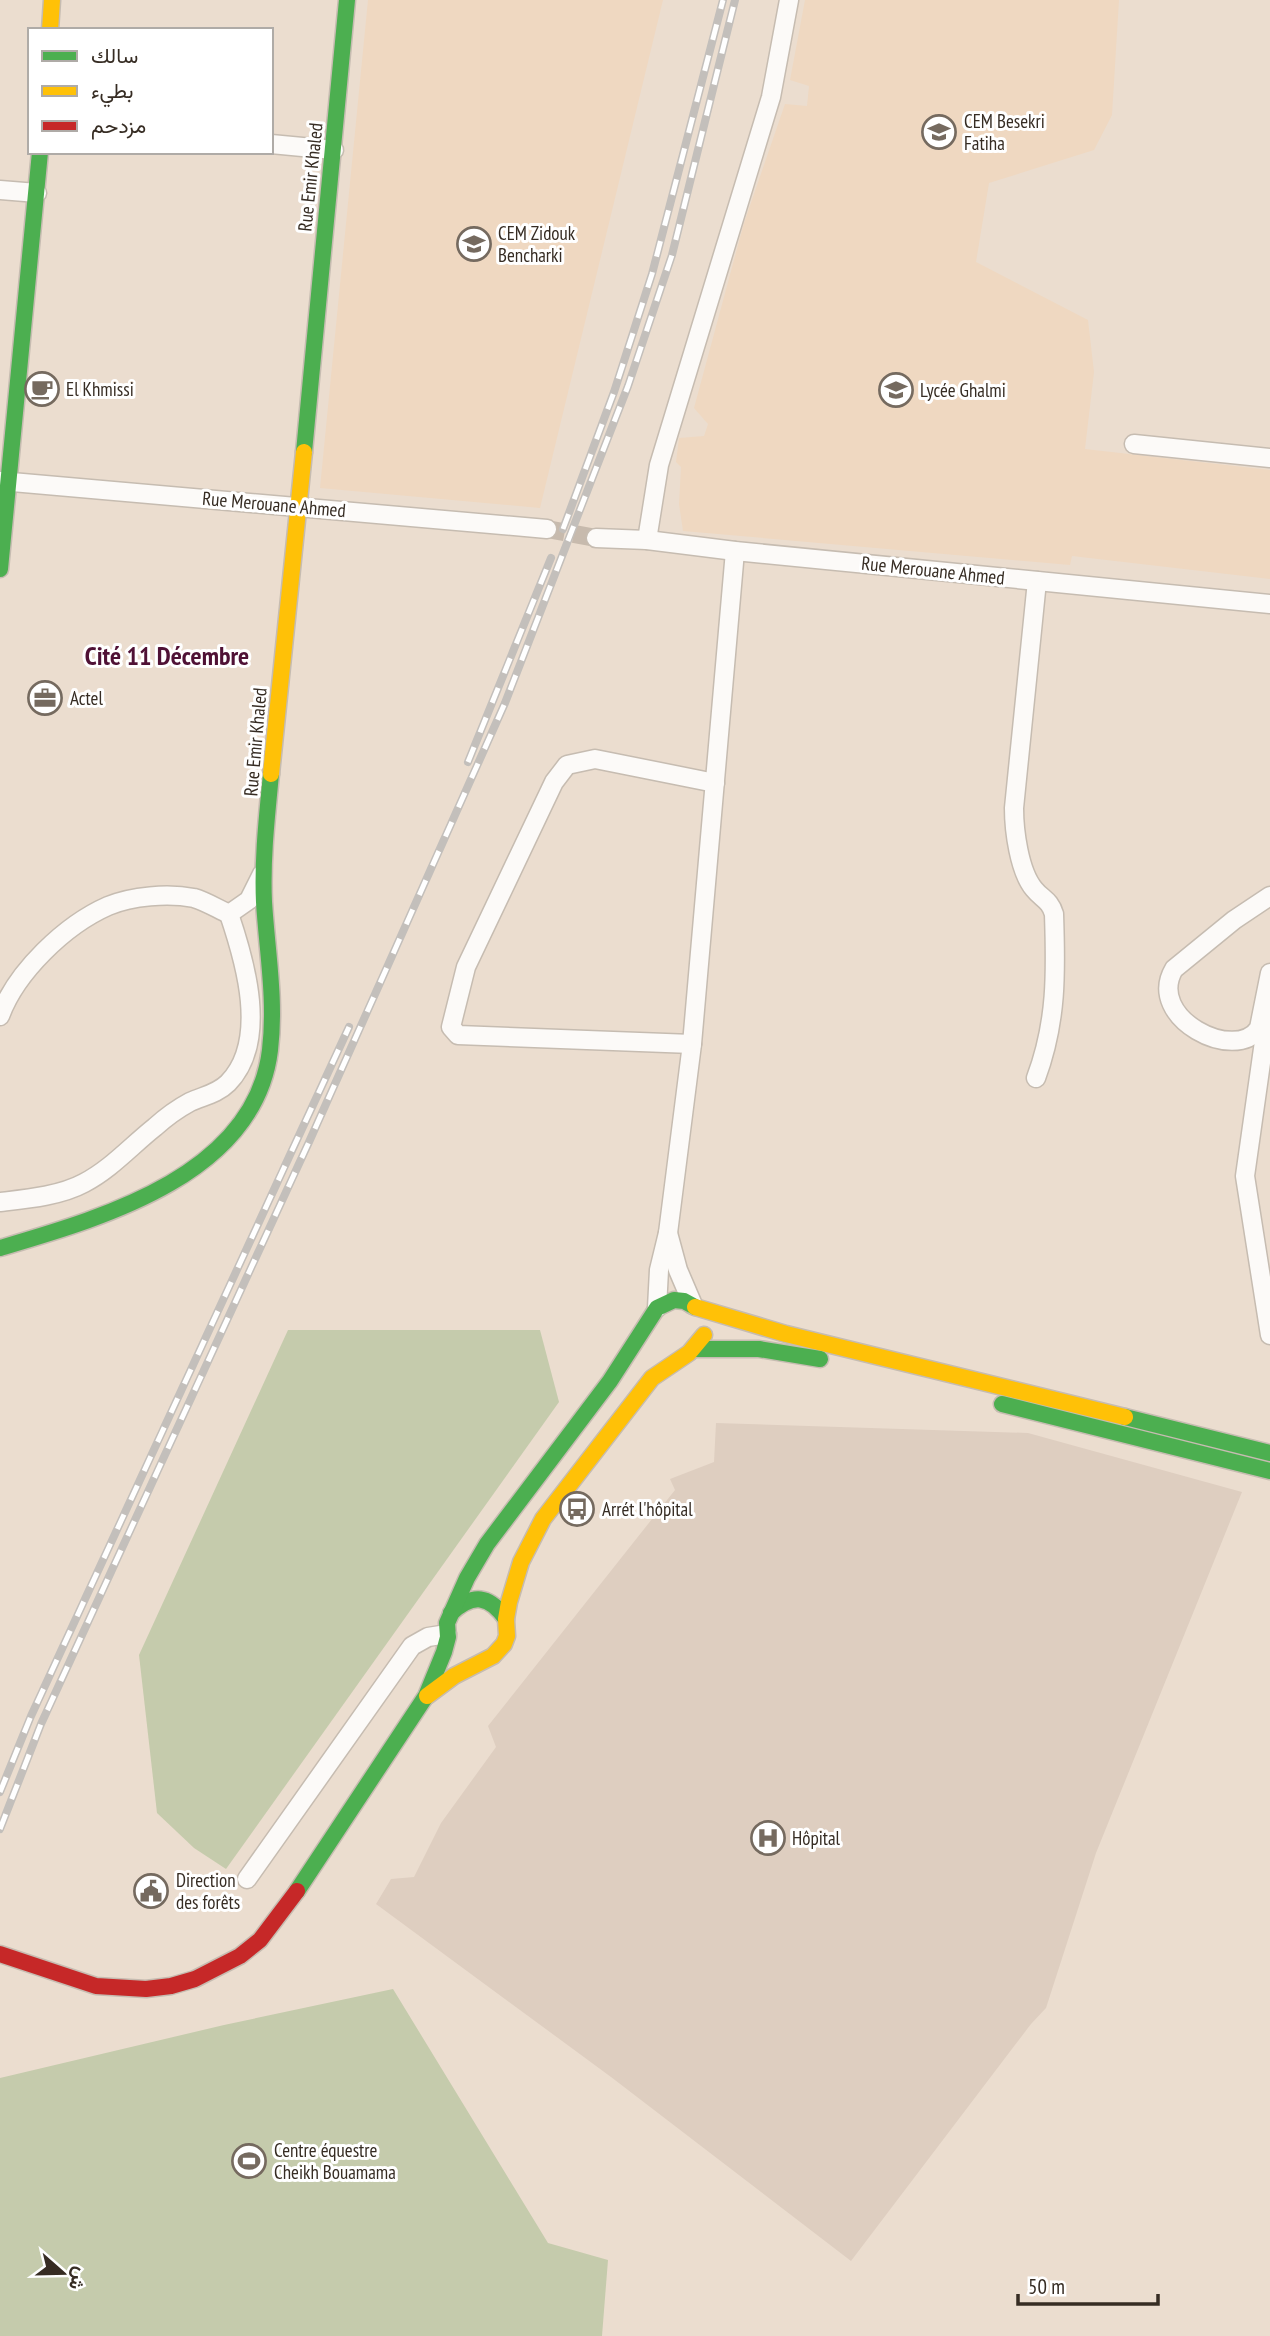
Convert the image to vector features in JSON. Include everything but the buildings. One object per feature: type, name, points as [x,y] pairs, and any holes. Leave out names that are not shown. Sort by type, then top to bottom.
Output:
[{"type":"street","points":[[50,28],[52,0]]},
{"type":"street","name":"Rue Emir Khaled","points":[[0,1248],[104,1215],[181,1177],[232,1135],[249,1112],[270,1057],[272,1033],[264,870],[347,0]]},
{"type":"street","points":[[648,540],[659,465],[771,97],[789,0]]},
{"type":"street","points":[[273,144],[334,150]]},
{"type":"street","points":[[0,569],[5,481],[40,154]]},
{"type":"street","points":[[0,190],[37,193]]},
{"type":"street","points":[[1135,444],[1270,458]]},
{"type":"street","name":"Rue Merouane Ahmed","points":[[5,481],[547,529]]},
{"type":"street","name":"Rue Merouane Ahmed","points":[[596,538],[648,540],[1270,604]]},
{"type":"street","points":[[651,1340],[692,1044],[735,551]]},
{"type":"street","points":[[1036,1078],[1045,1054],[1054,1014],[1054,914],[1049,900],[1032,887],[1026,874],[1016,835],[1014,807],[1037,581]]},
{"type":"street","points":[[692,1044],[458,1035],[451,1027],[466,967],[554,782],[567,765],[595,759],[715,783]]},
{"type":"street","points":[[229,914],[249,900],[264,870]]},
{"type":"street","points":[[1270,896],[1234,920],[1174,969],[1169,977],[1167,996],[1177,1013],[1203,1034],[1226,1041],[1248,1039],[1254,1036],[1259,1028],[1270,974]]},
{"type":"street","points":[[0,1016],[19,980],[43,952],[71,929],[108,906],[130,900],[161,897],[195,898],[229,914],[243,956],[250,1009],[249,1037],[241,1064],[228,1083],[212,1095],[191,1102],[172,1113],[113,1164],[82,1185],[51,1194],[0,1202]]},
{"type":"street","points":[[1270,999],[1245,1176],[1270,1335]]},
{"type":"street","points":[[506,1619],[521,1562],[543,1519],[652,1378],[703,1339],[703,1318],[678,1270],[667,1233]]},
{"type":"street","points":[[484,1659],[466,1657],[452,1645],[448,1635],[447,1623],[467,1578],[487,1544],[610,1381],[653,1315],[674,1300],[786,1334],[1270,1453]]},
{"type":"street","points":[[664,1353],[751,1347],[832,1362]]},
{"type":"street","points":[[992,1402],[1270,1471]]},
{"type":"street","points":[[426,1696],[454,1676],[492,1656],[504,1644],[508,1627],[506,1619],[500,1609],[491,1602],[469,1600],[459,1605],[451,1614]]},
{"type":"street","points":[[7,1957],[96,1986],[146,1989],[195,1979],[240,1956],[260,1940],[284,1911],[426,1696],[439,1667],[448,1635]]},
{"type":"street","points":[[247,1879],[412,1646],[428,1637],[448,1635]]},
{"type":"shaded area","name":"CEM Zidouk Bencharki","points":[[368,0],[663,0],[540,508],[320,488]]},
{"type":"shaded area","name":"Lycée Ghalmi","points":[[805,0],[1119,0],[1112,115],[1094,150],[989,183],[976,262],[1088,320],[1094,372],[1085,449],[1270,470],[1270,579],[1072,556],[1070,565],[683,531],[679,504],[681,467],[676,462],[679,438],[704,436],[708,424],[694,408],[744,223],[785,104],[807,106],[809,86],[790,80]]},
{"type":"shaded area","name":"Hôpital","points":[[716,1423],[1028,1433],[1242,1492],[1096,1853],[1046,2008],[1031,2024],[851,2261],[611,2077],[376,1904],[391,1879],[414,1877],[441,1823],[496,1747],[488,1726],[675,1490],[670,1479],[714,1462]]},
{"type":"green space","points":[[288,1330],[540,1330],[559,1402],[226,1869],[194,1848],[157,1813],[139,1655]]},
{"type":"green space","name":"Centre équestre Cheikh Bouamama","points":[[393,1989],[548,2243],[608,2260],[602,2336],[0,2336],[0,2078],[224,2025]]},
{"type":"tunnel","points":[[547,529],[596,538]]},
{"type":"railway","points":[[563,529],[614,392],[652,274],[723,0]]},
{"type":"railway","points":[[0,1829],[41,1724],[309,1142],[505,703],[628,386],[672,255],[735,0]]},
{"type":"railway","points":[[468,762],[551,558]]},
{"type":"railway","points":[[0,1792],[31,1716],[349,1027]]},
{"type":"traffic: fast","points":[[304,452],[347,0]]},
{"type":"traffic: fast","points":[[0,569],[40,154]]},
{"type":"traffic: fast","points":[[0,1248],[83,1222],[168,1185],[205,1160],[236,1129],[258,1093],[270,1050],[272,1031],[272,994],[264,902],[265,838],[271,774]]},
{"type":"traffic: fast","points":[[297,1891],[426,1696],[444,1652],[448,1637],[447,1623],[467,1578],[487,1544],[610,1381],[657,1308],[674,1300],[684,1301],[695,1307]]},
{"type":"traffic: fast","points":[[696,1349],[759,1349],[820,1359]]},
{"type":"traffic: fast","points":[[1002,1404],[1270,1471]]},
{"type":"traffic: fast","points":[[1125,1417],[1270,1453]]},
{"type":"traffic: fast","points":[[451,1613],[466,1602],[480,1600],[493,1605],[506,1619]]},
{"type":"traffic: slow","points":[[50,28],[52,0]]},
{"type":"traffic: slow","points":[[271,774],[304,452]]},
{"type":"traffic: slow","points":[[695,1307],[786,1334],[1125,1417]]},
{"type":"traffic: slow","points":[[427,1696],[454,1676],[493,1656],[504,1644],[509,1602],[521,1562],[543,1519],[652,1378],[689,1353],[704,1335]]},
{"type":"traffic: jam","points":[[0,1954],[96,1986],[146,1989],[171,1986],[195,1979],[240,1956],[260,1940],[297,1891]]},
{"type":"place","name":"CEM Besekri Fatiha","points":[[939,132]]},
{"type":"place","name":"CEM Zidouk Bencharki","points":[[474,244]]},
{"type":"place","name":"El Khmissi","points":[[42,389]]},
{"type":"place","name":"Lycée Ghalmi","points":[[896,390]]},
{"type":"place","name":"Actel","points":[[45,698]]},
{"type":"place","name":"Arrét l'hôpital","points":[[577,1509]]},
{"type":"place","name":"Hôpital","points":[[768,1838]]},
{"type":"place","name":"Direction des forêts","points":[[151,1891]]},
{"type":"place","name":"Centre équestre Cheikh Bouamama","points":[[249,2161]]},
{"type":"district","name":"Cité 11 Décembre","points":[[167,656]]}]
